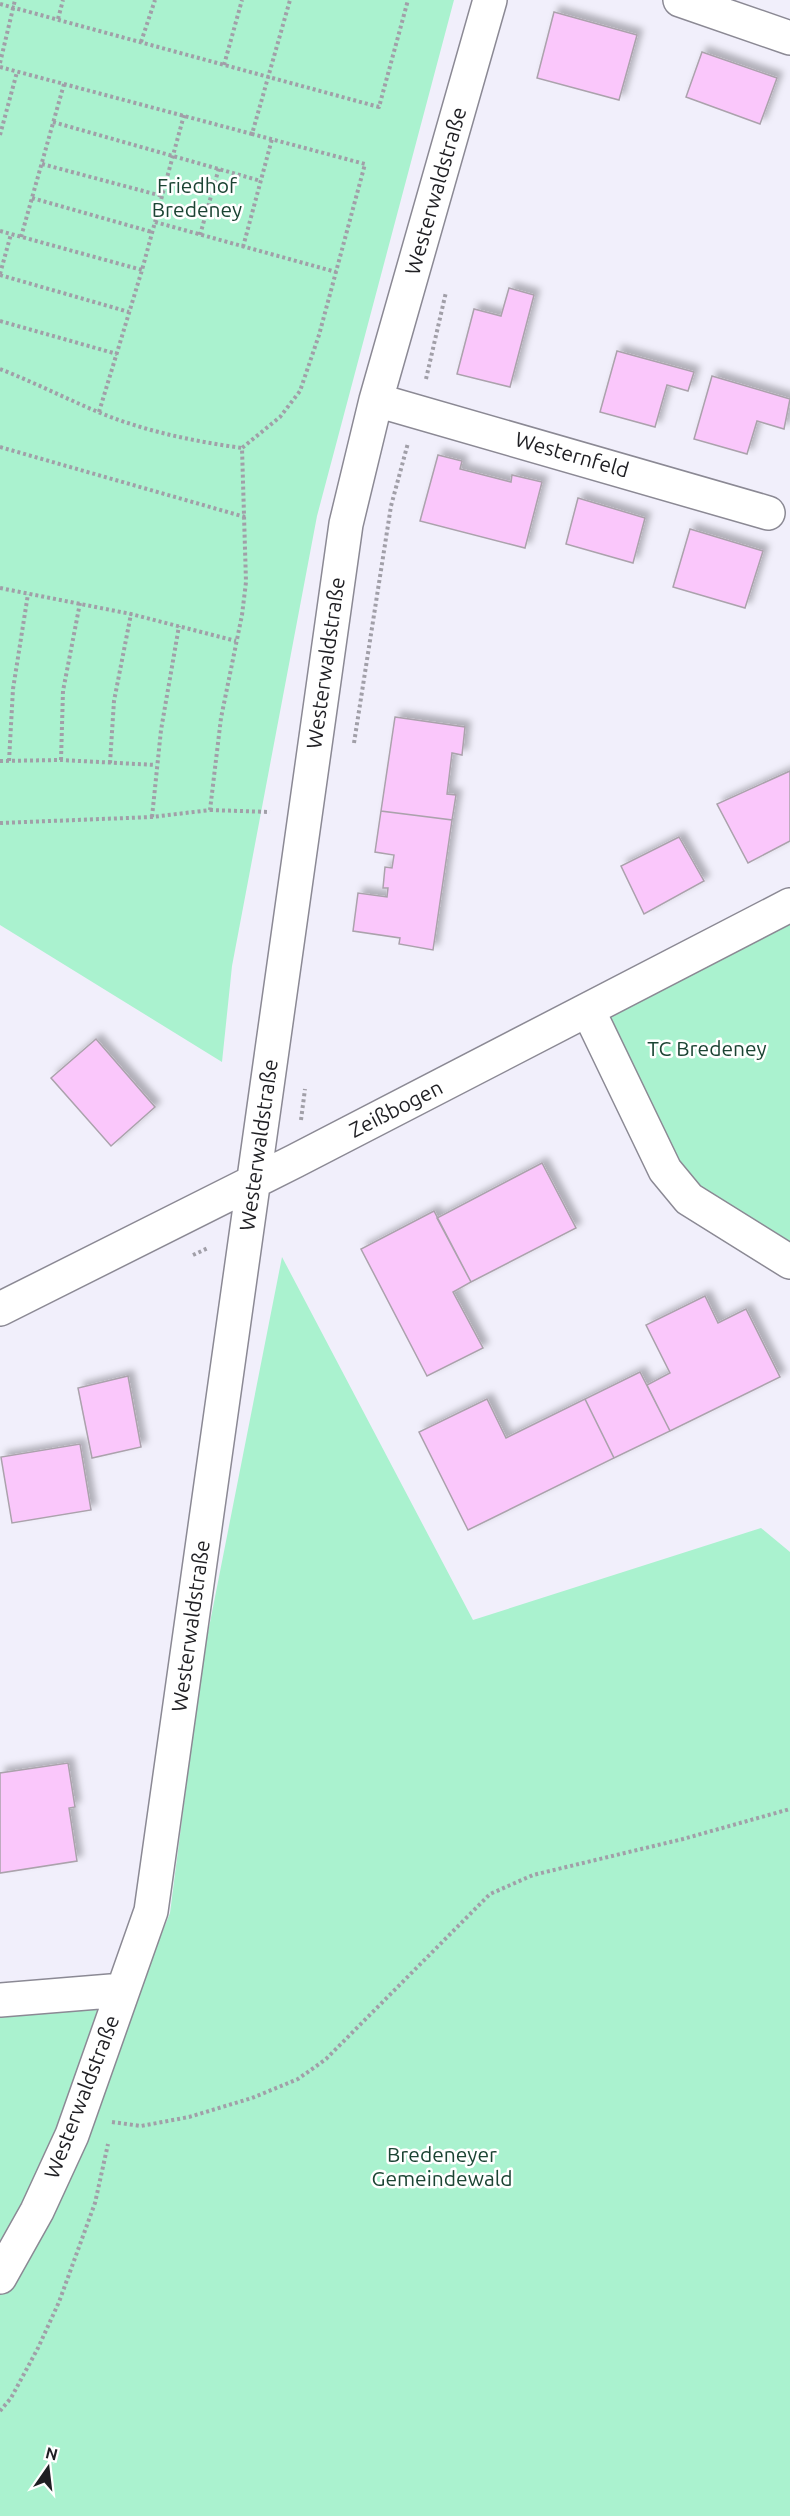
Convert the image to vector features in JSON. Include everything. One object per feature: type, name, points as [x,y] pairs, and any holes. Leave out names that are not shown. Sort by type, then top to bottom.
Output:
[{"type":"street","name":"Westerwaldstraße","points":[[0,2277],[37,2211],[72,2135],[151,1911],[346,524],[376,400],[490,0]]},
{"type":"street","points":[[680,0],[790,38]]},
{"type":"street","name":"Westernfeld","points":[[376,400],[768,513]]},
{"type":"street","name":"Zeißbogen","points":[[0,1309],[254,1182],[790,905]]},
{"type":"street","points":[[588,1010],[665,1170],[689,1199],[790,1262]]},
{"type":"street","points":[[0,2000],[123,1990]]},
{"type":"path","points":[[0,369],[99,412],[186,439],[242,448],[280,417],[300,391],[311,364],[365,164],[17,72],[0,65],[15,0]]},
{"type":"path","points":[[58,19],[63,0]]},
{"type":"path","points":[[141,42],[155,0]]},
{"type":"path","points":[[225,65],[242,0]]},
{"type":"path","points":[[252,134],[290,0]]},
{"type":"path","points":[[0,4],[379,107],[408,0]]},
{"type":"path","points":[[0,135],[17,72]]},
{"type":"path","points":[[21,237],[64,84]]},
{"type":"path","points":[[99,412],[142,270],[184,116]]},
{"type":"path","points":[[53,122],[261,181]]},
{"type":"path","points":[[243,247],[272,139]]},
{"type":"path","points":[[42,164],[162,196]]},
{"type":"path","points":[[200,235],[219,168]]},
{"type":"path","points":[[32,198],[152,232]]},
{"type":"path","points":[[155,222],[336,272]]},
{"type":"path","points":[[0,231],[142,270]]},
{"type":"path","points":[[11,234],[0,274],[129,312]]},
{"type":"path","points":[[0,321],[117,354]]},
{"type":"path","points":[[352,753],[391,506],[419,412]]},
{"type":"path","points":[[0,447],[245,517]]},
{"type":"path","points":[[210,810],[221,718],[246,582],[242,448]]},
{"type":"path","points":[[0,588],[130,614],[236,641]]},
{"type":"path","points":[[9,761],[13,689],[28,594]]},
{"type":"path","points":[[61,760],[63,691],[80,603]]},
{"type":"path","points":[[110,763],[114,701],[130,614]]},
{"type":"path","points":[[152,817],[156,765],[179,626]]},
{"type":"path","points":[[0,761],[61,760],[156,765]]},
{"type":"path","points":[[0,823],[152,817],[210,810],[259,811],[305,816]]},
{"type":"path","points":[[300,1127],[305,1088]]},
{"type":"path","points":[[112,2122],[141,2126],[189,2117],[252,2098],[298,2079],[326,2059],[489,1894],[533,1875],[683,1839],[790,1809]]},
{"type":"path","points":[[0,2411],[11,2398],[59,2302],[95,2203],[103,2172]]},
{"type":"green space","name":"Friedhof Bredeney","points":[[0,0],[454,0],[317,516],[232,966],[222,1062],[0,925]]},
{"type":"green space","name":"TC Bredeney","points":[[790,911],[790,1253],[671,1166],[597,1013]]},
{"type":"green space","name":"Bredeneyer Gemeindewald","points":[[282,1257],[473,1620],[761,1528],[790,1552],[790,2516],[0,2516],[0,2012],[134,2001],[170,1913],[202,1663]]},
{"type":"building","points":[[554,12],[637,35],[619,100],[537,78]]},
{"type":"building","points":[[702,52],[777,78],[760,124],[686,97]]},
{"type":"building","points":[[509,288],[534,295],[510,387],[457,374],[474,309],[501,316]]},
{"type":"building","points":[[617,351],[694,372],[688,391],[667,385],[655,427],[600,412]]},
{"type":"building","points":[[712,376],[790,399],[784,429],[757,421],[747,454],[694,439]]},
{"type":"building","points":[[438,455],[462,461],[460,469],[511,482],[512,475],[542,482],[525,548],[420,521]]},
{"type":"building","points":[[578,498],[645,518],[633,563],[566,544]]},
{"type":"building","points":[[690,529],[763,551],[745,608],[673,587]]},
{"type":"building","points":[[395,717],[465,727],[462,755],[452,753],[447,794],[456,795],[452,820],[381,811]]},
{"type":"building","points":[[790,771],[790,841],[748,863],[717,804]]},
{"type":"building","points":[[381,811],[452,820],[433,950],[399,944],[400,938],[353,931],[358,893],[387,897],[388,888],[383,888],[385,867],[392,868],[394,855],[375,852]]},
{"type":"building","points":[[679,837],[704,881],[644,914],[621,866]]},
{"type":"building","points":[[96,1039],[155,1107],[111,1146],[51,1078]]},
{"type":"building","points":[[542,1163],[576,1228],[471,1282],[437,1218]]},
{"type":"building","points":[[434,1211],[471,1282],[453,1292],[483,1348],[427,1376],[361,1249]]},
{"type":"building","points":[[705,1296],[718,1323],[746,1309],[780,1377],[670,1431],[647,1385],[670,1373],[646,1325]]},
{"type":"building","points":[[640,1372],[670,1431],[614,1458],[585,1399]]},
{"type":"building","points":[[128,1376],[141,1447],[92,1458],[78,1388]]},
{"type":"building","points":[[487,1399],[506,1438],[585,1399],[614,1458],[468,1530],[419,1432]]},
{"type":"building","points":[[80,1444],[91,1510],[12,1523],[1,1457]]},
{"type":"building","points":[[68,1763],[75,1807],[69,1808],[77,1861],[0,1873],[0,1773]]}]
